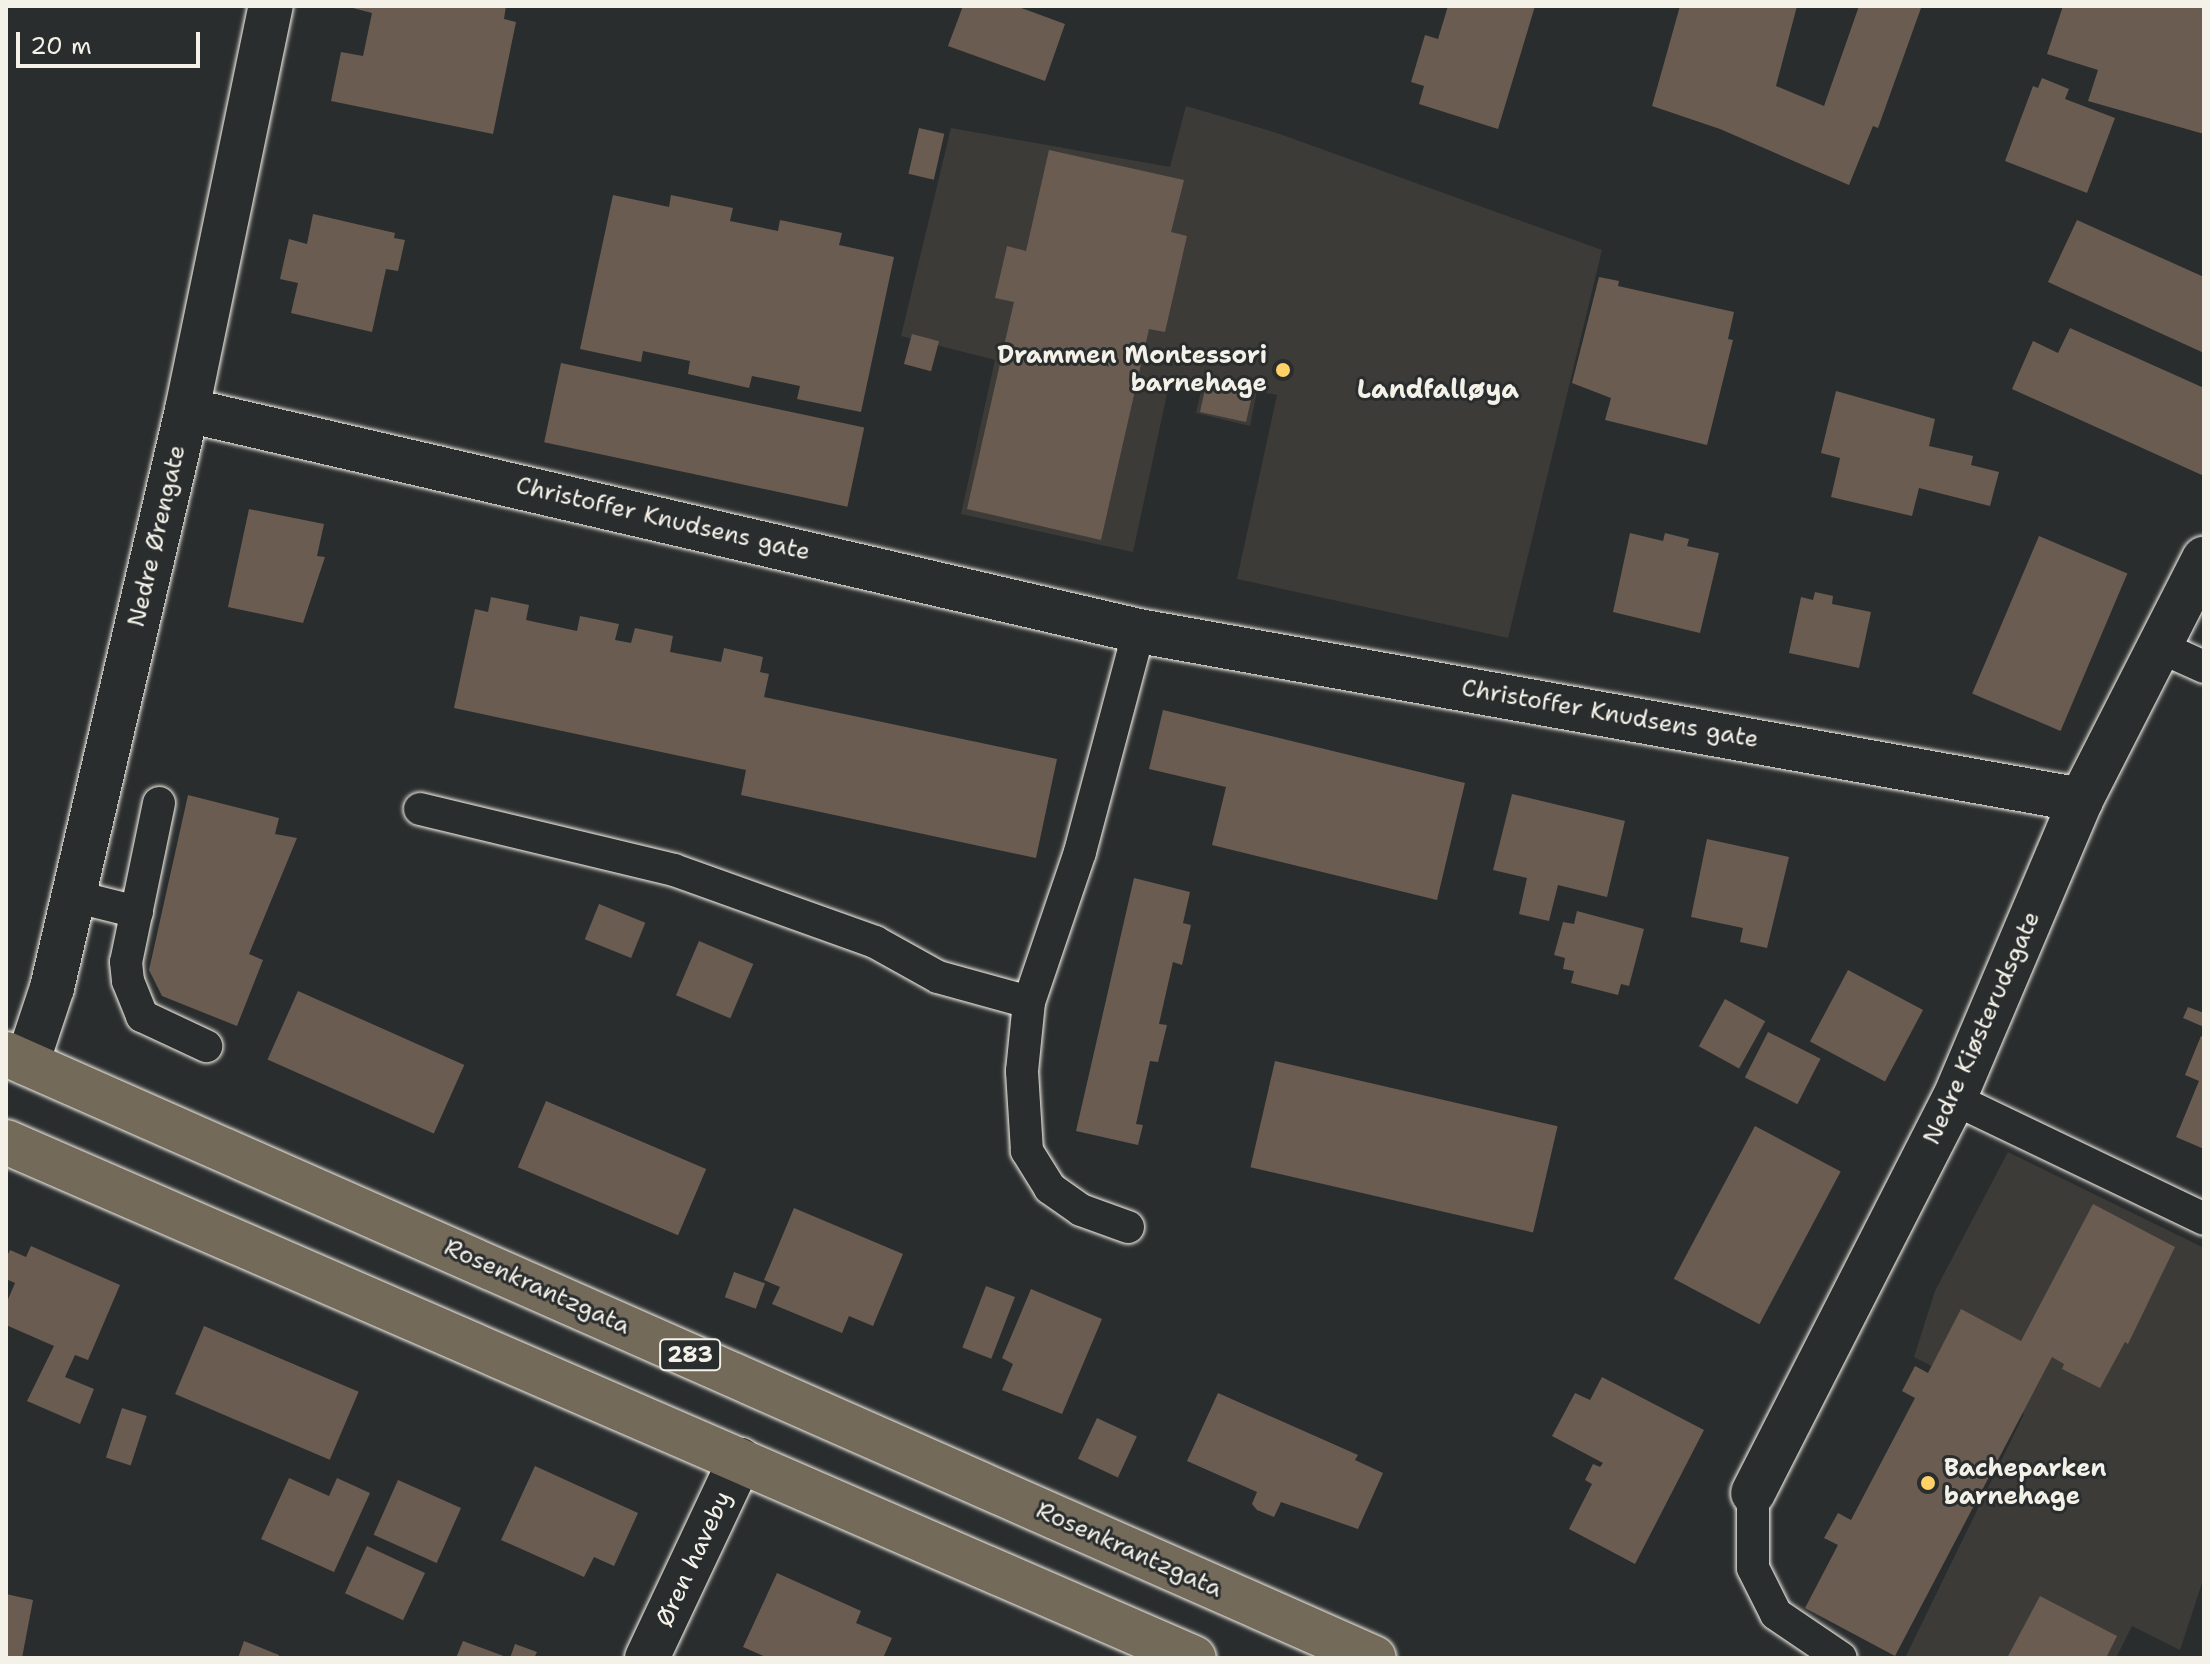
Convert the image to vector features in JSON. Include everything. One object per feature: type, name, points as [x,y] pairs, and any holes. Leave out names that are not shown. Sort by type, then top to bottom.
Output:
[{"type":"main road","name":"Rosenkrantzgata","points":[[16,1058],[1374,1658]]},
{"type":"main road","points":[[6,1142],[1194,1658]]},
{"type":"street","name":"Nedre Ørengate","points":[[16,1058],[52,988],[187,410],[271,6]]},
{"type":"street","name":"Christoffer Knudsens gate","points":[[187,410],[1139,631],[2081,800]]},
{"type":"street","name":"Nedre Kiøsterudsgate","points":[[1753,1493],[1954,1099],[2081,800],[2162,648],[2204,559]]},
{"type":"street","name":"Øren haveby","points":[[647,1658],[740,1460]]},
{"type":"lane","points":[[1128,1227],[1081,1210],[1050,1188],[1027,1151],[1022,1071],[1029,1002],[1080,852],[1139,631]]},
{"type":"lane","points":[[2162,648],[2204,667]]},
{"type":"lane","points":[[159,803],[126,962],[134,1001],[142,1016],[158,1027],[206,1046]]},
{"type":"lane","points":[[420,809],[674,870],[875,942],[938,977],[1029,1002]]},
{"type":"lane","points":[[73,896],[137,912]]},
{"type":"lane","points":[[1954,1099],[2204,1219]]},
{"type":"lane","points":[[1753,1493],[1753,1568],[1776,1614],[1841,1658]]},
{"type":"shaded area","name":"Drammen Montessori barnehage","points":[[1186,106],[1277,133],[1602,250],[1508,638],[1237,579],[1277,395],[1257,391],[1250,426],[1196,413],[1202,387],[1170,380],[1133,552],[961,514],[995,360],[901,336],[951,128],[1170,167]]},
{"type":"shaded area","points":[[2008,1152],[2204,1248],[2204,1577],[2180,1650],[2132,1626],[2116,1658],[1905,1658],[2024,1414],[1914,1357],[1935,1291]]},
{"type":"building","points":[[345,6],[506,6],[504,19],[516,22],[493,134],[331,101],[341,52],[363,56],[372,13]]},
{"type":"building","points":[[963,6],[1016,6],[1065,24],[1045,81],[948,46]]},
{"type":"building","points":[[1448,6],[1535,6],[1498,129],[1419,104],[1424,86],[1411,82],[1425,35],[1438,39]]},
{"type":"building","points":[[1680,6],[1797,6],[1776,86],[1824,106],[1859,6],[1921,8],[1878,128],[1873,126],[1849,185],[1720,129],[1652,106]]},
{"type":"building","points":[[2063,6],[2204,7],[2204,134],[2088,101],[2098,70],[2047,54]]},
{"type":"building","points":[[2042,78],[2069,89],[2065,99],[2115,118],[2087,193],[2005,161],[2033,86],[2038,88]]},
{"type":"building","points":[[919,128],[944,134],[934,180],[908,174]]},
{"type":"building","points":[[1049,150],[1184,180],[1171,232],[1187,236],[1165,332],[1149,329],[1101,540],[967,509],[1014,302],[995,298],[1007,246],[1026,251]]},
{"type":"building","points":[[613,195],[669,207],[671,195],[733,208],[730,221],[778,231],[780,220],[842,233],[839,245],[894,257],[861,412],[797,399],[800,386],[752,376],[749,388],[688,374],[690,361],[643,351],[641,362],[580,349]]},
{"type":"building","points":[[313,214],[395,233],[394,238],[405,240],[398,271],[386,269],[372,332],[291,313],[298,283],[280,279],[289,239],[307,244]]},
{"type":"building","points":[[2077,220],[2204,277],[2204,353],[2048,282]]},
{"type":"building","points":[[1599,277],[1619,281],[1618,286],[1734,312],[1728,339],[1733,340],[1707,445],[1605,420],[1611,398],[1572,383]]},
{"type":"building","points":[[2070,328],[2204,388],[2204,476],[2012,389],[2033,341],[2058,353]]},
{"type":"building","points":[[912,334],[939,341],[931,371],[904,364]]},
{"type":"building","points":[[561,363],[864,427],[847,507],[544,442]]},
{"type":"building","points":[[1222,379],[1254,387],[1246,422],[1200,412],[1206,385],[1220,388]]},
{"type":"building","points":[[1836,391],[1935,419],[1929,446],[1973,456],[1971,465],[1999,472],[1990,506],[1919,488],[1912,516],[1831,497],[1840,458],[1821,453]]},
{"type":"building","points":[[249,509],[324,524],[317,556],[325,557],[303,623],[228,607]]},
{"type":"building","points":[[1630,533],[1663,541],[1665,533],[1689,539],[1687,546],[1719,553],[1700,633],[1613,612]]},
{"type":"building","points":[[2039,536],[2127,574],[2061,731],[1972,693]]},
{"type":"building","points":[[1815,592],[1833,596],[1832,604],[1871,612],[1859,668],[1789,653],[1801,597],[1813,600]]},
{"type":"building","points":[[491,597],[529,605],[526,620],[577,631],[580,616],[619,624],[615,640],[631,643],[635,628],[673,636],[670,652],[721,662],[724,648],[763,657],[760,672],[769,674],[764,697],[1057,759],[1036,858],[741,795],[746,770],[454,708],[475,609],[488,612]]},
{"type":"building","points":[[1163,710],[1465,783],[1437,900],[1212,845],[1226,787],[1149,769]]},
{"type":"building","points":[[1512,794],[1625,821],[1607,897],[1558,885],[1549,921],[1519,914],[1527,878],[1493,870]]},
{"type":"building","points":[[188,795],[279,818],[275,834],[297,838],[249,954],[263,960],[237,1026],[162,996],[149,970]]},
{"type":"building","points":[[1707,839],[1789,857],[1767,948],[1740,942],[1743,928],[1691,917]]},
{"type":"building","points":[[1134,878],[1190,892],[1183,923],[1191,925],[1182,965],[1173,962],[1159,1024],[1167,1025],[1158,1062],[1150,1061],[1136,1124],[1143,1125],[1138,1145],[1076,1131]]},
{"type":"building","points":[[599,904],[645,923],[631,958],[585,939]]},
{"type":"building","points":[[1577,911],[1644,929],[1629,986],[1621,984],[1618,995],[1571,983],[1574,971],[1563,969],[1565,958],[1554,955],[1563,922],[1574,924]]},
{"type":"building","points":[[699,941],[753,964],[730,1018],[676,995]]},
{"type":"building","points":[[1848,970],[1923,1010],[1885,1081],[1810,1042]]},
{"type":"building","points":[[298,991],[464,1065],[434,1134],[267,1060]]},
{"type":"building","points":[[1725,999],[1765,1021],[1739,1069],[1699,1046]]},
{"type":"building","points":[[2188,1007],[2204,1013],[2204,1027],[2183,1018]]},
{"type":"building","points":[[1768,1032],[1821,1059],[1797,1104],[1745,1077]]},
{"type":"building","points":[[2201,1036],[2204,1037],[2204,1149],[2176,1137],[2199,1081],[2185,1075]]},
{"type":"building","points":[[1275,1061],[1558,1126],[1533,1232],[1250,1167]]},
{"type":"building","points":[[546,1101],[706,1169],[678,1235],[518,1167]]},
{"type":"building","points":[[1755,1126],[1841,1172],[1759,1324],[1674,1279]]},
{"type":"building","points":[[2093,1204],[2175,1247],[2128,1344],[2125,1342],[2100,1388],[2062,1369],[2064,1364],[2052,1357],[1895,1656],[1805,1608],[1838,1545],[1824,1538],[1838,1513],[1851,1520],[1915,1398],[1902,1391],[1915,1366],[1928,1373],[1961,1309],[2021,1341]]},
{"type":"building","points":[[794,1208],[903,1254],[873,1326],[849,1316],[842,1333],[772,1304],[780,1287],[764,1280]]},
{"type":"building","points":[[31,1246],[120,1285],[88,1360],[75,1355],[65,1377],[94,1389],[80,1424],[27,1401],[54,1346],[6,1325],[6,1304],[15,1283],[6,1279],[6,1258],[10,1250],[26,1257]]},
{"type":"building","points":[[734,1272],[765,1283],[756,1309],[725,1297]]},
{"type":"building","points":[[986,1286],[1015,1297],[991,1359],[962,1348]]},
{"type":"building","points":[[1031,1289],[1102,1319],[1062,1414],[1002,1390],[1013,1364],[1002,1358]]},
{"type":"building","points":[[204,1326],[359,1392],[330,1460],[175,1394]]},
{"type":"building","points":[[1602,1377],[1704,1430],[1635,1564],[1569,1529],[1592,1484],[1585,1480],[1593,1464],[1600,1467],[1603,1463],[1552,1436],[1575,1393],[1590,1400]]},
{"type":"building","points":[[1218,1393],[1358,1455],[1355,1460],[1383,1473],[1358,1529],[1281,1502],[1274,1517],[1257,1510],[1252,1504],[1257,1492],[1187,1461]]},
{"type":"building","points":[[122,1408],[147,1416],[131,1465],[106,1457]]},
{"type":"building","points":[[1097,1418],[1137,1437],[1118,1477],[1078,1459]]},
{"type":"building","points":[[535,1466],[638,1513],[614,1566],[594,1557],[584,1577],[501,1540]]},
{"type":"building","points":[[289,1478],[329,1496],[337,1478],[370,1493],[334,1572],[261,1539]]},
{"type":"building","points":[[398,1480],[461,1508],[437,1563],[374,1535]]},
{"type":"building","points":[[367,1546],[425,1573],[403,1620],[345,1593]]},
{"type":"building","points":[[777,1573],[861,1611],[856,1623],[892,1638],[883,1658],[768,1658],[743,1647]]},
{"type":"building","points":[[6,1594],[33,1600],[22,1658],[6,1658]]},
{"type":"building","points":[[2040,1596],[2117,1636],[2106,1658],[2007,1658]]},
{"type":"building","points":[[244,1641],[279,1655],[278,1658],[238,1658]]},
{"type":"building","points":[[463,1641],[509,1658],[456,1658]]},
{"type":"building","points":[[515,1644],[537,1652],[534,1658],[510,1658]]},
{"type":"place","name":"Drammen Montessori barnehage","points":[[1283,370]]},
{"type":"place","name":"Bacheparken barnehage","points":[[1928,1483]]},
{"type":"district","name":"Landfalløya","points":[[1438,389]]}]
